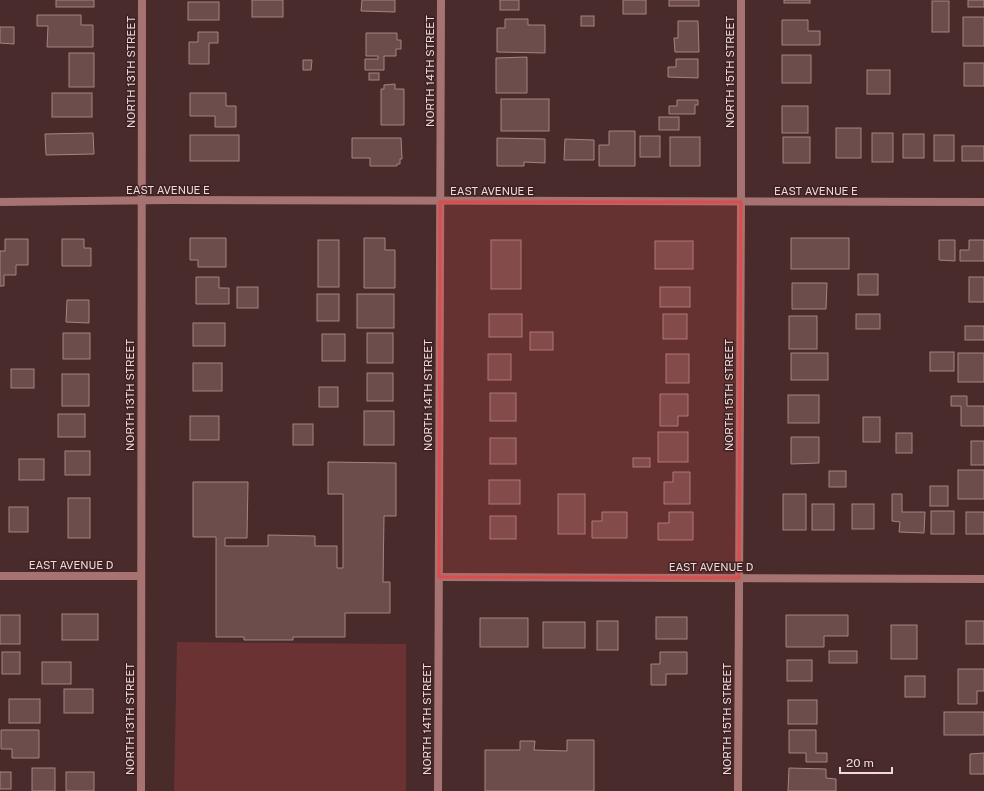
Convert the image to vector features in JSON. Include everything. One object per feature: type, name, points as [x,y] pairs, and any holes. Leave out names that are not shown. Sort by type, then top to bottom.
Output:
[{"type":"street","name":"NORTH 13TH STREET","points":[[141,791],[142,0]]},
{"type":"street","name":"NORTH 14TH STREET","points":[[438,791],[441,0]]},
{"type":"street","name":"NORTH 15TH STREET","points":[[738,791],[741,0]]},
{"type":"street","name":"EAST AVENUE E","points":[[0,202],[142,200],[440,202],[984,202]]},
{"type":"street","name":"EAST AVENUE D","points":[[0,576],[141,576]]},
{"type":"street","name":"EAST AVENUE D","points":[[439,577],[984,578]]},
{"type":"highlighted area","points":[[440,202],[741,202],[739,578],[439,577]]},
{"type":"shaded area","points":[[177,642],[406,644],[406,791],[174,791]]},
{"type":"building","points":[[56,0],[94,0],[94,7],[56,7]]},
{"type":"building","points":[[252,0],[283,0],[283,17],[252,17]]},
{"type":"building","points":[[362,0],[395,0],[395,12],[361,11]]},
{"type":"building","points":[[500,0],[519,0],[519,10],[500,10]]},
{"type":"building","points":[[623,0],[646,0],[646,14],[623,14]]},
{"type":"building","points":[[669,0],[699,0],[699,6],[669,6]]},
{"type":"building","points":[[784,0],[810,0],[810,3],[784,3]]},
{"type":"building","points":[[968,0],[984,0],[984,7],[968,7]]},
{"type":"building","points":[[932,1],[949,1],[949,32],[932,32]]},
{"type":"building","points":[[188,2],[219,2],[219,20],[188,20]]},
{"type":"building","points":[[37,15],[81,15],[81,25],[93,25],[93,47],[47,47],[48,26],[37,26]]},
{"type":"building","points":[[581,16],[594,16],[594,26],[581,26]]},
{"type":"building","points":[[963,17],[984,17],[984,46],[963,46]]},
{"type":"building","points":[[505,19],[528,19],[528,25],[545,25],[545,53],[497,52],[497,28],[505,28]]},
{"type":"building","points":[[782,20],[808,20],[808,31],[820,31],[820,45],[782,45]]},
{"type":"building","points":[[678,21],[698,21],[699,52],[675,52],[674,38],[678,38]]},
{"type":"building","points":[[0,27],[14,27],[14,44],[0,43]]},
{"type":"building","points":[[198,32],[218,32],[218,43],[209,43],[209,64],[189,64],[189,42],[198,42]]},
{"type":"building","points":[[366,33],[397,33],[397,40],[401,40],[401,49],[396,49],[396,56],[384,56],[384,70],[365,70],[365,59],[378,59],[378,56],[366,56]]},
{"type":"building","points":[[69,53],[94,53],[94,87],[69,87]]},
{"type":"building","points":[[782,55],[811,55],[811,83],[782,83]]},
{"type":"building","points":[[527,57],[527,93],[496,93],[496,58]]},
{"type":"building","points":[[676,59],[698,59],[698,78],[668,77],[668,67],[676,67]]},
{"type":"building","points":[[303,60],[312,60],[311,70],[303,70]]},
{"type":"building","points":[[964,63],[984,63],[984,86],[964,86]]},
{"type":"building","points":[[867,70],[890,70],[890,94],[867,94]]},
{"type":"building","points":[[369,73],[379,73],[379,80],[369,80]]},
{"type":"building","points":[[395,84],[395,89],[404,89],[404,125],[381,125],[381,89],[384,89],[384,85]]},
{"type":"building","points":[[52,93],[92,93],[92,117],[52,117]]},
{"type":"building","points":[[190,93],[226,93],[226,106],[236,106],[236,127],[215,127],[215,116],[190,116]]},
{"type":"building","points":[[501,99],[549,99],[549,131],[501,131]]},
{"type":"building","points":[[677,100],[698,100],[698,105],[695,105],[695,114],[669,114],[669,106],[677,106]]},
{"type":"building","points":[[782,106],[808,106],[808,133],[782,133]]},
{"type":"building","points":[[659,117],[679,117],[679,130],[659,130]]},
{"type":"building","points":[[836,128],[861,128],[861,158],[836,158]]},
{"type":"building","points":[[609,131],[635,131],[635,166],[599,166],[599,145],[609,145]]},
{"type":"building","points":[[93,133],[94,154],[46,155],[45,134]]},
{"type":"building","points":[[872,133],[893,133],[893,162],[872,162]]},
{"type":"building","points":[[903,134],[924,134],[924,158],[903,158]]},
{"type":"building","points":[[190,135],[239,135],[239,161],[190,161]]},
{"type":"building","points":[[934,135],[954,135],[954,161],[934,161]]},
{"type":"building","points":[[640,136],[660,136],[660,157],[640,157]]},
{"type":"building","points":[[670,137],[700,137],[700,166],[670,166]]},
{"type":"building","points":[[783,137],[810,137],[810,163],[783,163]]},
{"type":"building","points":[[352,138],[401,138],[402,159],[400,159],[400,164],[397,164],[397,166],[370,166],[370,158],[352,158]]},
{"type":"building","points":[[497,138],[545,139],[545,163],[524,162],[524,166],[497,166]]},
{"type":"building","points":[[565,139],[594,140],[594,160],[564,160]]},
{"type":"building","points":[[962,146],[984,146],[984,161],[962,161]]},
{"type":"building","points":[[190,238],[226,238],[226,267],[198,267],[198,260],[190,260]]},
{"type":"building","points":[[364,238],[385,238],[385,250],[395,250],[395,288],[364,288]]},
{"type":"building","points":[[791,238],[849,238],[849,269],[791,269]]},
{"type":"building","points":[[5,239],[28,239],[28,265],[16,265],[16,275],[4,275],[4,286],[0,286],[0,251],[5,251]]},
{"type":"building","points":[[62,239],[84,239],[84,248],[91,248],[91,266],[62,266]]},
{"type":"building","points":[[318,240],[339,240],[339,287],[318,287]]},
{"type":"building","points":[[491,240],[521,240],[521,289],[491,289]]},
{"type":"building","points":[[939,240],[955,240],[955,261],[939,260]]},
{"type":"building","points":[[969,240],[984,240],[984,261],[960,261],[960,250],[969,250]]},
{"type":"building","points":[[655,241],[693,241],[693,269],[655,269]]},
{"type":"building","points":[[858,274],[878,274],[878,295],[858,295]]},
{"type":"building","points":[[196,277],[219,277],[219,288],[229,288],[229,304],[196,304]]},
{"type":"building","points":[[969,277],[984,277],[984,302],[969,302]]},
{"type":"building","points":[[792,283],[827,283],[826,309],[792,309]]},
{"type":"building","points":[[237,287],[258,287],[258,308],[237,308]]},
{"type":"building","points":[[660,287],[690,287],[690,307],[660,307]]},
{"type":"building","points":[[317,294],[339,294],[339,321],[317,321]]},
{"type":"building","points":[[357,294],[394,294],[394,328],[357,328]]},
{"type":"building","points":[[67,300],[89,300],[89,323],[66,322]]},
{"type":"building","points":[[489,314],[522,314],[522,337],[489,337]]},
{"type":"building","points":[[663,314],[687,314],[687,339],[663,339]]},
{"type":"building","points":[[856,314],[880,314],[880,329],[856,329]]},
{"type":"building","points":[[789,316],[817,316],[817,349],[789,349]]},
{"type":"building","points":[[193,323],[225,323],[225,346],[193,346]]},
{"type":"building","points":[[965,326],[984,326],[984,340],[965,340]]},
{"type":"building","points":[[530,332],[553,332],[553,350],[530,350]]},
{"type":"building","points":[[63,333],[90,333],[90,359],[63,359]]},
{"type":"building","points":[[367,333],[393,333],[393,363],[367,363]]},
{"type":"building","points":[[322,334],[345,334],[345,361],[322,361]]},
{"type":"building","points":[[930,352],[954,352],[954,371],[930,371]]},
{"type":"building","points":[[791,353],[828,353],[828,380],[791,380]]},
{"type":"building","points":[[958,353],[984,353],[984,382],[958,382]]},
{"type":"building","points":[[488,354],[511,354],[511,380],[488,380]]},
{"type":"building","points":[[666,354],[689,354],[689,383],[666,383]]},
{"type":"building","points":[[193,363],[222,363],[222,391],[193,391]]},
{"type":"building","points":[[11,369],[34,369],[34,388],[11,388]]},
{"type":"building","points":[[367,373],[393,373],[393,401],[367,401]]},
{"type":"building","points":[[62,374],[89,374],[89,406],[62,406]]},
{"type":"building","points":[[319,387],[338,387],[338,407],[319,407]]},
{"type":"building","points":[[490,393],[516,393],[516,421],[490,421]]},
{"type":"building","points":[[660,394],[688,394],[688,416],[678,416],[678,426],[660,426]]},
{"type":"building","points":[[788,395],[819,395],[819,423],[788,423]]},
{"type":"building","points":[[951,396],[967,396],[967,406],[984,406],[984,426],[961,426],[961,406],[951,406]]},
{"type":"building","points":[[364,411],[394,411],[394,445],[364,445]]},
{"type":"building","points":[[58,414],[85,414],[85,437],[58,437]]},
{"type":"building","points":[[190,416],[219,416],[219,440],[190,440]]},
{"type":"building","points":[[863,417],[880,417],[880,442],[863,442]]},
{"type":"building","points":[[293,424],[313,424],[313,445],[293,445]]},
{"type":"building","points":[[658,432],[688,432],[688,462],[658,462]]},
{"type":"building","points":[[896,433],[912,433],[912,453],[896,453]]},
{"type":"building","points":[[791,437],[819,437],[819,463],[791,464]]},
{"type":"building","points":[[490,438],[516,438],[516,464],[490,464]]},
{"type":"building","points":[[971,441],[984,441],[984,465],[971,465]]},
{"type":"building","points":[[65,451],[90,451],[90,475],[65,475]]},
{"type":"building","points":[[633,458],[650,458],[650,467],[633,467]]},
{"type":"building","points":[[19,459],[44,459],[44,480],[19,480]]},
{"type":"building","points":[[328,462],[396,463],[396,516],[384,516],[383,582],[390,582],[390,613],[345,613],[345,637],[293,637],[293,640],[244,640],[244,637],[216,637],[216,537],[193,537],[193,482],[248,482],[247,538],[225,538],[225,546],[268,546],[268,535],[315,536],[315,546],[337,546],[337,568],[343,568],[343,494],[328,494]]},
{"type":"building","points":[[958,470],[984,470],[984,499],[958,499]]},
{"type":"building","points":[[829,471],[846,471],[846,487],[829,487]]},
{"type":"building","points":[[673,472],[690,472],[690,504],[664,504],[664,482],[673,482]]},
{"type":"building","points":[[489,480],[520,480],[520,504],[489,504]]},
{"type":"building","points":[[930,486],[948,486],[948,506],[930,506]]},
{"type":"building","points":[[558,494],[585,494],[585,534],[558,534]]},
{"type":"building","points":[[783,494],[806,494],[806,530],[783,530]]},
{"type":"building","points":[[892,494],[902,494],[902,512],[925,512],[924,533],[899,532],[900,522],[892,521]]},
{"type":"building","points":[[68,498],[90,498],[90,538],[68,538]]},
{"type":"building","points":[[812,504],[834,504],[834,530],[812,530]]},
{"type":"building","points":[[852,504],[874,504],[874,529],[852,529]]},
{"type":"building","points":[[9,507],[28,507],[28,532],[9,532]]},
{"type":"building","points":[[931,511],[954,511],[954,534],[931,534]]},
{"type":"building","points":[[602,512],[627,512],[627,538],[592,538],[592,521],[602,521]]},
{"type":"building","points":[[669,512],[693,512],[693,540],[658,540],[658,523],[669,523]]},
{"type":"building","points":[[966,512],[984,512],[984,534],[966,534]]},
{"type":"building","points":[[490,516],[516,516],[516,539],[490,539]]},
{"type":"building","points":[[62,614],[98,614],[98,640],[62,640]]},
{"type":"building","points":[[0,615],[20,615],[20,644],[0,644]]},
{"type":"building","points":[[786,615],[848,615],[848,636],[824,636],[824,647],[786,647]]},
{"type":"building","points":[[656,617],[687,617],[687,639],[656,639]]},
{"type":"building","points":[[480,618],[528,618],[528,647],[480,647]]},
{"type":"building","points":[[597,621],[618,621],[618,650],[597,650]]},
{"type":"building","points":[[966,621],[984,621],[984,644],[966,644]]},
{"type":"building","points":[[543,622],[585,622],[585,648],[543,648]]},
{"type":"building","points":[[891,625],[917,625],[917,659],[891,659]]},
{"type":"building","points":[[829,651],[857,651],[857,663],[829,663]]},
{"type":"building","points":[[2,652],[20,652],[20,674],[2,674]]},
{"type":"building","points":[[660,652],[687,652],[687,674],[666,674],[666,685],[651,685],[651,664],[660,664]]},
{"type":"building","points":[[787,660],[812,660],[812,681],[787,681]]},
{"type":"building","points":[[42,662],[71,662],[71,684],[42,684]]},
{"type":"building","points":[[958,669],[984,669],[984,691],[977,691],[977,704],[958,704]]},
{"type":"building","points":[[905,676],[925,676],[925,697],[905,697]]},
{"type":"building","points":[[64,689],[93,689],[93,713],[64,713]]},
{"type":"building","points":[[9,699],[40,699],[40,723],[9,723]]},
{"type":"building","points":[[788,700],[817,700],[817,724],[788,724]]},
{"type":"building","points":[[944,712],[984,712],[984,735],[944,735]]},
{"type":"building","points":[[1,730],[39,730],[39,758],[12,758],[12,749],[1,749]]},
{"type":"building","points":[[789,730],[816,730],[816,753],[827,753],[827,762],[806,762],[806,753],[789,753]]},
{"type":"building","points":[[567,740],[594,740],[594,791],[485,791],[485,750],[520,750],[520,741],[535,741],[534,750],[567,751]]},
{"type":"building","points":[[984,753],[984,774],[970,774],[970,754]]},
{"type":"building","points":[[32,768],[55,768],[55,791],[32,791]]},
{"type":"building","points":[[789,768],[826,769],[826,778],[836,779],[836,791],[788,791]]},
{"type":"building","points":[[0,772],[11,772],[11,789],[0,789]]},
{"type":"building","points":[[66,772],[94,772],[94,791],[66,791]]}]
